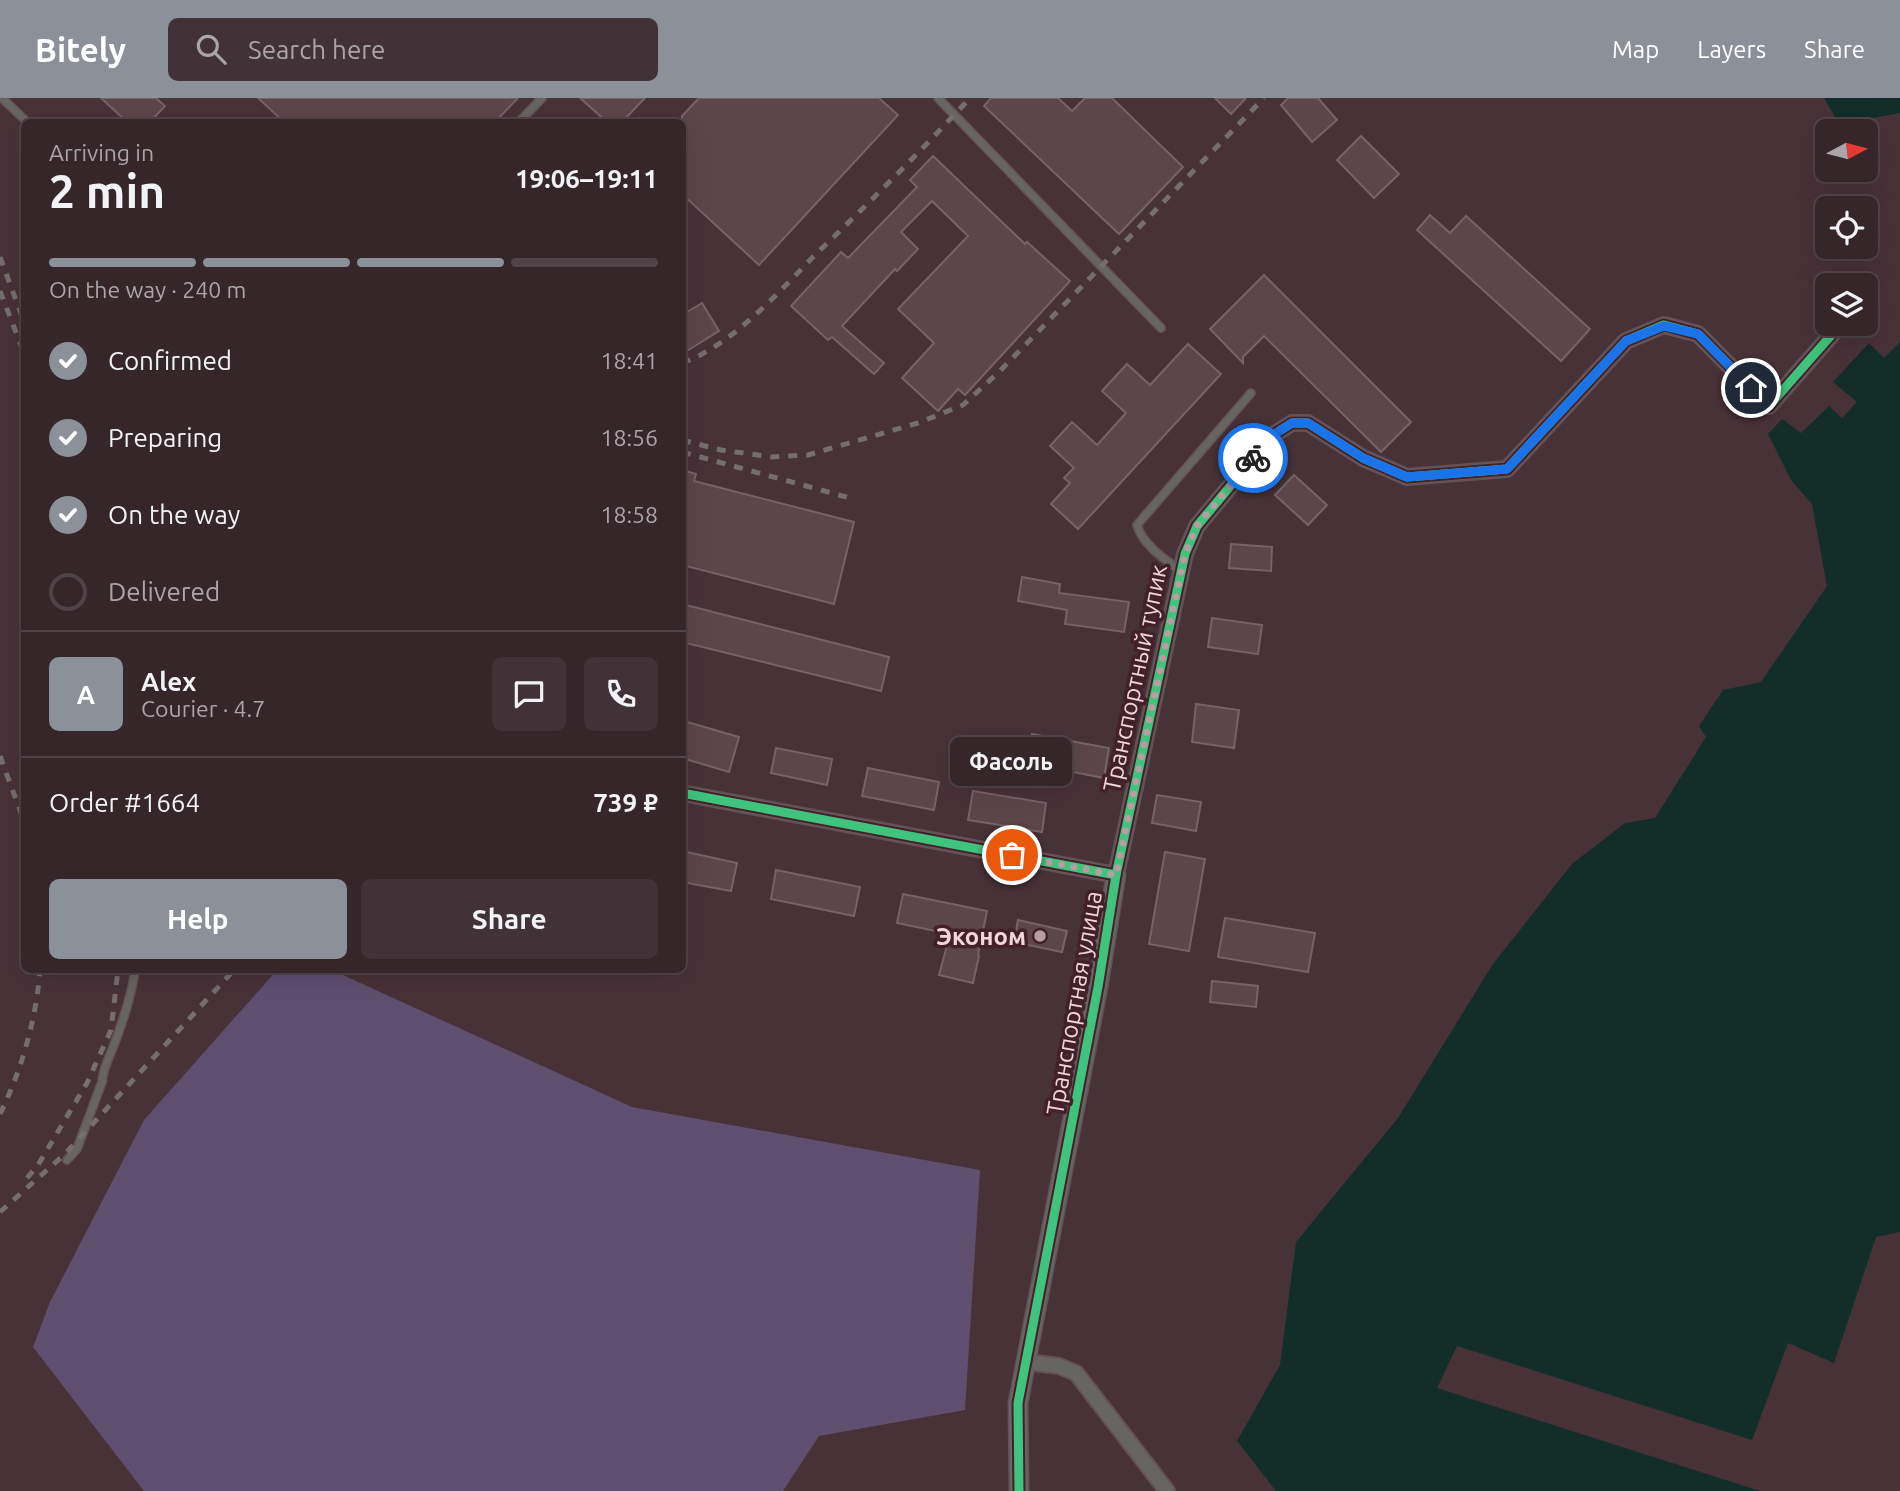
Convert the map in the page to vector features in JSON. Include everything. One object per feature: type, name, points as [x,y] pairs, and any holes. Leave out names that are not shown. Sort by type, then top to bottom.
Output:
[{"type":"street","name":"Транспортный тупик","points":[[1116,875],[1185,554],[1197,526],[1273,435],[1292,423],[1308,423],[1363,458],[1407,477],[1507,469],[1626,341],[1664,326],[1698,334],[1769,406],[1830,336]]},
{"type":"street","name":"Транспортная улица","points":[[686,794],[1116,875],[1098,987],[1018,1403],[1019,1491]]},
{"type":"street","points":[[1027,1362],[1059,1366],[1076,1373],[1167,1491]]},
{"type":"lane","points":[[2,98],[24,119]]},
{"type":"lane","points":[[522,119],[542,98]]},
{"type":"lane","points":[[938,98],[1161,328]]},
{"type":"lane","points":[[944,105],[951,98]]},
{"type":"lane","points":[[1182,571],[1169,563],[1140,535],[1137,525],[1251,393]]},
{"type":"lane","points":[[67,1160],[77,1149],[102,1082],[103,1070],[114,1044],[134,973]]},
{"type":"shaded area","points":[[1824,98],[1900,98],[1900,113],[1867,119],[1836,119]]},
{"type":"shaded area","points":[[1900,342],[1900,1232],[1876,1237],[1834,1363],[1788,1343],[1752,1440],[1457,1346],[1437,1388],[1760,1491],[1276,1491],[1237,1441],[1280,1365],[1296,1242],[1398,1118],[1493,964],[1572,864],[1625,823],[1655,818],[1706,737],[1699,726],[1723,690],[1761,682],[1827,586],[1812,504],[1791,480],[1768,434],[1782,419],[1801,433],[1829,406],[1842,418],[1857,402],[1833,382],[1869,343],[1884,358]]},
{"type":"shaded area","points":[[274,973],[339,973],[632,1107],[980,1170],[965,1410],[819,1436],[783,1491],[144,1491],[33,1347],[50,1302],[144,1120]]},
{"type":"building","points":[[101,98],[156,98],[165,106],[153,119],[124,119]]},
{"type":"building","points":[[258,98],[518,98],[498,119],[281,119]]},
{"type":"building","points":[[580,98],[645,98],[625,119],[604,119]]},
{"type":"building","points":[[699,98],[879,98],[898,115],[759,265],[686,198],[686,119],[682,119]]},
{"type":"building","points":[[991,98],[1058,98],[1072,111],[1085,98],[1112,98],[1183,167],[1119,234],[984,106]]},
{"type":"building","points":[[1215,98],[1246,98],[1231,114]]},
{"type":"building","points":[[1288,98],[1318,98],[1337,120],[1312,142],[1281,105]]},
{"type":"building","points":[[1361,136],[1399,174],[1374,198],[1337,160]]},
{"type":"building","points":[[933,156],[1025,244],[1027,242],[1070,281],[965,395],[958,389],[938,411],[902,378],[934,343],[898,309],[968,236],[932,201],[901,232],[918,249],[897,271],[895,269],[842,326],[884,363],[874,374],[832,337],[828,340],[791,306],[841,252],[848,258],[917,187],[910,180]]},
{"type":"building","points":[[1430,215],[1450,233],[1466,216],[1590,329],[1561,361],[1417,230]]},
{"type":"building","points":[[1264,275],[1411,422],[1381,452],[1264,336],[1243,357],[1243,363],[1210,329]]},
{"type":"building","points":[[702,303],[719,331],[686,352],[686,313]]},
{"type":"building","points":[[1188,344],[1221,374],[1078,529],[1051,504],[1070,483],[1064,478],[1074,468],[1050,446],[1072,422],[1097,445],[1126,413],[1102,391],[1127,364],[1150,385]]},
{"type":"building","points":[[686,471],[696,474],[694,481],[854,522],[834,604],[686,566]]},
{"type":"building","points":[[1294,475],[1327,505],[1308,525],[1275,495]]},
{"type":"building","points":[[1231,544],[1272,547],[1271,571],[1229,568]]},
{"type":"building","points":[[1022,577],[1060,584],[1059,593],[1129,602],[1124,632],[1065,624],[1067,610],[1018,601]]},
{"type":"building","points":[[686,605],[889,657],[881,691],[686,643]]},
{"type":"building","points":[[1212,618],[1262,625],[1258,654],[1208,647]]},
{"type":"building","points":[[1196,704],[1239,710],[1234,748],[1192,742]]},
{"type":"building","points":[[687,722],[739,737],[729,772],[686,759]]},
{"type":"building","points":[[1032,734],[1109,748],[1104,778],[1026,763]]},
{"type":"building","points":[[776,748],[832,759],[827,785],[771,773]]},
{"type":"building","points":[[868,768],[939,782],[934,810],[862,796]]},
{"type":"building","points":[[973,791],[1046,803],[1042,832],[968,820]]},
{"type":"building","points":[[1157,795],[1201,802],[1196,831],[1152,823]]},
{"type":"building","points":[[686,852],[737,863],[731,891],[686,883]]},
{"type":"building","points":[[1165,852],[1205,859],[1189,951],[1149,944]]},
{"type":"building","points":[[776,870],[860,887],[854,916],[771,899]]},
{"type":"building","points":[[903,894],[987,911],[973,983],[939,975],[950,934],[897,923]]},
{"type":"building","points":[[1225,918],[1315,933],[1308,972],[1218,957]]},
{"type":"building","name":"Эконом","points":[[1018,920],[1067,931],[1062,952],[1014,942]]},
{"type":"building","points":[[1212,981],[1258,986],[1256,1007],[1210,1002]]},
{"type":"railway","points":[[686,361],[718,344],[770,301],[970,98]]},
{"type":"railway","points":[[686,441],[721,450],[772,457],[808,455],[918,423],[963,405],[1000,371],[1264,98]]},
{"type":"railway","points":[[0,257],[21,314]]},
{"type":"railway","points":[[0,291],[21,345]]},
{"type":"railway","points":[[686,453],[850,498]]},
{"type":"railway","points":[[0,756],[21,813]]},
{"type":"railway","points":[[0,1114],[27,1044],[40,973]]},
{"type":"railway","points":[[27,1178],[38,1165],[87,1083],[111,1030],[118,973]]},
{"type":"railway","points":[[0,1212],[66,1153],[231,973]]},
{"type":"cycle path","points":[[1019,1491],[1018,1403],[1098,987],[1116,875],[1185,554],[1197,526],[1273,435],[1292,423],[1308,423],[1363,458],[1407,477],[1507,469],[1626,341],[1664,325],[1698,334],[1769,406],[1830,336]]},
{"type":"cycle path","points":[[686,794],[1116,875]]},
{"type":"way so far","points":[[1012,855],[1116,875],[1185,554],[1197,526],[1253,458]]},
{"type":"place","name":"Фасоль","points":[[1012,855]]},
{"type":"place","name":"Эконом","points":[[1040,936]]},
{"type":"route","points":[[1253,458],[1273,435],[1292,423],[1308,423],[1363,458],[1407,477],[1507,469],[1626,341],[1664,326],[1698,334],[1751,388]]}]
